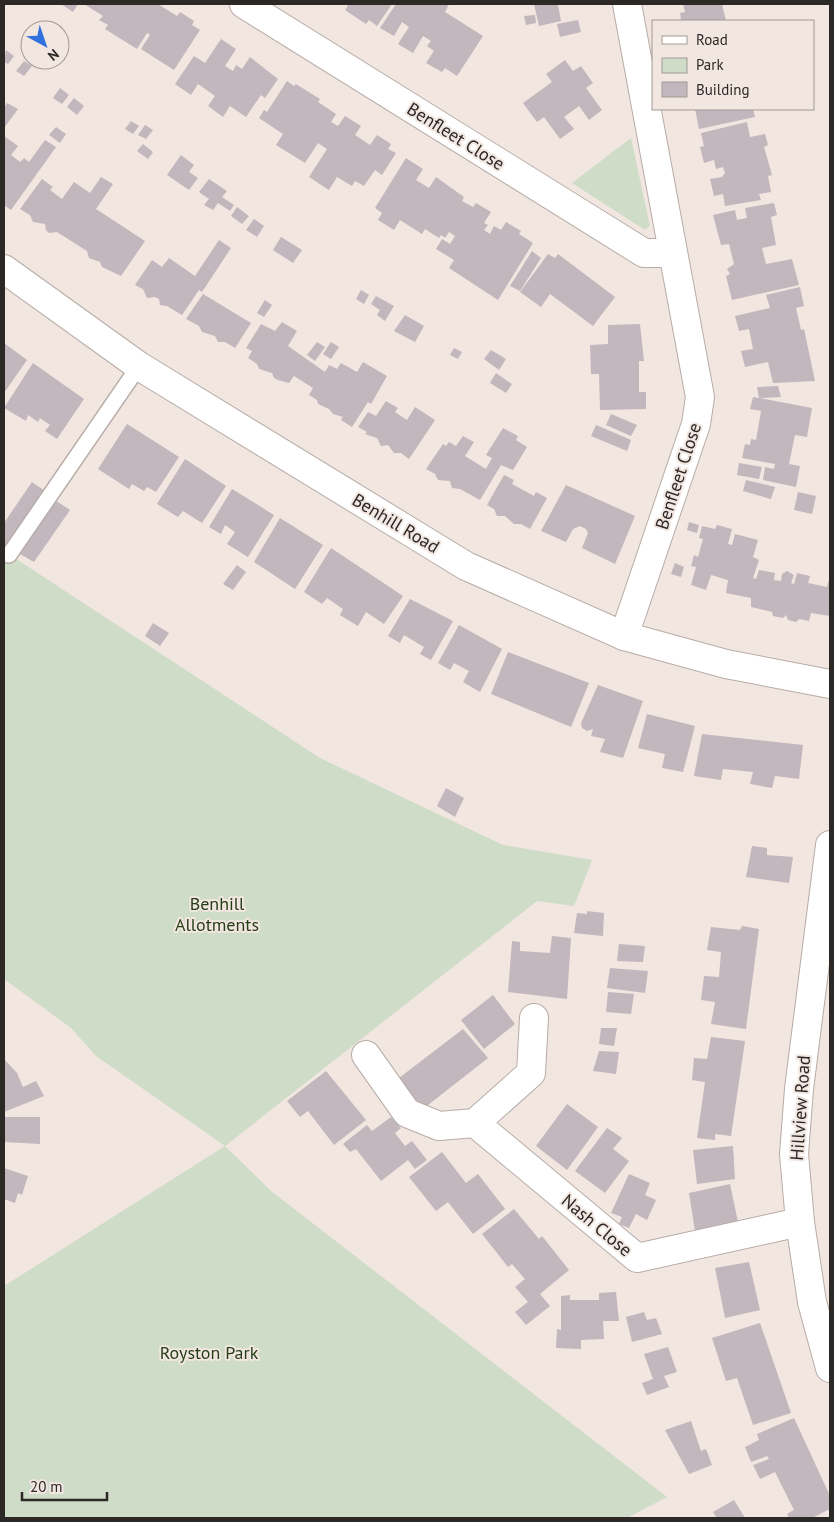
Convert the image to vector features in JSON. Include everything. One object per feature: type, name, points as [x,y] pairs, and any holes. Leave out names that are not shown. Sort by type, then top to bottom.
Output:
[{"type":"street","name":"Benfleet Close","points":[[244,4],[644,253],[672,253]]},
{"type":"street","name":"Benfleet Close","points":[[624,636],[696,424],[700,397],[627,4]]},
{"type":"street","name":"Benhill Road","points":[[4,269],[139,366],[466,566],[624,636],[726,664],[830,684]]},
{"type":"street","name":"Hillview Road","points":[[830,846],[799,1089],[794,1154],[800,1222],[812,1302],[830,1368]]},
{"type":"street","points":[[366,1055],[407,1112],[438,1126],[475,1123],[531,1073],[534,1018]]},
{"type":"street","name":"Nash Close","points":[[475,1123],[637,1258],[800,1222]]},
{"type":"lane","points":[[9,555],[139,366]]},
{"type":"green space","points":[[631,138],[650,226],[645,230],[572,183]]},
{"type":"green space","name":"Benhill Allotments","points":[[4,551],[320,758],[503,845],[592,860],[574,906],[537,901],[225,1146],[96,1056],[71,1028],[4,979]]},
{"type":"green space","name":"Royston Park","points":[[225,1146],[271,1191],[667,1497],[627,1518],[4,1518],[4,1286]]},
{"type":"building","points":[[61,4],[78,4],[73,12]]},
{"type":"building","points":[[84,4],[158,4],[177,16],[180,12],[194,21],[192,25],[200,30],[174,70],[141,49],[150,35],[147,33],[137,49],[105,29],[108,25],[99,20],[103,16]]},
{"type":"building","points":[[345,4],[392,4],[377,26],[369,20],[366,24],[345,10],[348,6]]},
{"type":"building","points":[[396,4],[449,4],[445,12],[483,36],[457,76],[445,68],[442,72],[426,63],[434,51],[427,46],[431,41],[423,36],[413,53],[398,44],[409,27],[402,22],[394,36],[380,28]]},
{"type":"building","points":[[534,4],[562,4],[558,5],[561,21],[539,26]]},
{"type":"building","points":[[683,4],[722,4],[726,20],[680,20],[680,13],[685,12]]},
{"type":"building","points":[[535,15],[536,23],[526,25],[524,16]]},
{"type":"building","points":[[578,20],[581,32],[560,37],[557,24]]},
{"type":"building","points":[[221,39],[236,49],[225,66],[233,71],[236,65],[242,69],[250,57],[278,79],[265,98],[261,95],[246,117],[230,106],[223,117],[208,106],[215,96],[198,84],[191,95],[175,84],[194,56],[205,63]]},
{"type":"building","points":[[6,50],[14,56],[8,64],[4,62]]},
{"type":"building","points":[[565,60],[573,71],[581,66],[593,83],[586,88],[602,110],[589,120],[579,106],[564,117],[574,129],[560,139],[544,117],[537,122],[523,103],[552,82],[546,74]]},
{"type":"building","points":[[20,66],[20,70],[29,70],[24,76],[16,71]]},
{"type":"building","points":[[287,81],[294,86],[296,84],[320,99],[318,102],[336,114],[331,122],[338,126],[345,116],[361,126],[355,135],[370,145],[377,135],[391,144],[388,149],[396,153],[382,175],[375,170],[364,186],[355,181],[352,186],[337,177],[329,190],[309,177],[327,149],[318,143],[305,163],[276,145],[283,134],[259,118],[264,110],[267,112]]},
{"type":"building","points":[[60,88],[69,95],[62,104],[53,98]]},
{"type":"building","points":[[74,98],[84,106],[77,115],[67,107]]},
{"type":"building","points":[[7,103],[18,109],[4,128],[4,108]]},
{"type":"building","points":[[695,110],[753,110],[755,117],[699,129]]},
{"type":"building","points":[[131,121],[139,126],[133,134],[125,129]]},
{"type":"building","points":[[747,122],[750,137],[765,134],[768,145],[764,147],[772,175],[768,176],[771,192],[759,194],[761,200],[725,206],[723,194],[714,196],[710,179],[722,177],[725,173],[723,167],[716,169],[714,160],[704,163],[700,147],[704,146],[701,133]]},
{"type":"building","points":[[145,125],[153,130],[146,139],[138,135]]},
{"type":"building","points":[[56,127],[66,134],[60,143],[49,135]]},
{"type":"building","points":[[4,136],[18,146],[11,155],[20,162],[24,158],[29,162],[45,140],[56,147],[11,210],[4,205]]},
{"type":"building","points":[[143,144],[153,152],[148,159],[137,151]]},
{"type":"building","points":[[181,155],[194,165],[189,172],[198,178],[189,190],[167,175]]},
{"type":"building","points":[[406,158],[423,169],[416,180],[429,188],[436,177],[464,197],[462,201],[473,207],[476,203],[491,212],[484,223],[488,225],[484,230],[490,234],[494,226],[501,230],[506,222],[521,231],[519,234],[533,243],[498,300],[449,268],[454,260],[436,249],[442,239],[450,244],[455,236],[449,232],[445,238],[441,235],[439,238],[425,229],[422,234],[400,220],[394,230],[378,220],[382,213],[375,208]]},
{"type":"building","points":[[101,177],[113,184],[96,209],[145,241],[121,276],[102,267],[100,262],[89,258],[87,251],[57,232],[49,233],[46,230],[45,224],[33,222],[30,215],[20,209],[42,179],[53,187],[50,190],[62,199],[74,182],[90,193]]},
{"type":"building","points":[[209,179],[227,191],[222,197],[234,205],[230,211],[218,203],[213,210],[204,205],[209,199],[199,192]]},
{"type":"building","points":[[774,203],[777,215],[771,217],[776,245],[762,248],[766,264],[792,259],[799,285],[732,300],[726,276],[730,274],[727,269],[734,264],[729,244],[721,245],[713,215],[735,210],[737,220],[747,218],[745,208]]},
{"type":"building","points":[[237,207],[249,216],[242,224],[231,216]]},
{"type":"building","points":[[254,219],[264,226],[257,237],[246,230]]},
{"type":"building","points":[[281,237],[302,250],[293,263],[273,250]]},
{"type":"building","points":[[219,240],[231,248],[202,292],[199,290],[182,315],[167,306],[160,305],[159,299],[155,297],[147,298],[143,289],[135,285],[152,260],[162,267],[169,258],[195,276]]},
{"type":"building","points":[[532,251],[541,258],[520,291],[510,286]]},
{"type":"building","points":[[548,254],[555,258],[558,254],[615,297],[593,326],[550,294],[541,307],[520,292]]},
{"type":"building","points":[[800,287],[804,306],[796,308],[801,330],[804,329],[815,381],[773,383],[768,362],[745,367],[741,351],[753,349],[749,329],[739,331],[735,316],[770,308],[766,295]]},
{"type":"building","points":[[361,290],[369,295],[364,304],[356,299]]},
{"type":"building","points":[[203,294],[251,323],[235,348],[225,342],[218,342],[215,336],[202,332],[199,326],[186,319]]},
{"type":"building","points":[[376,296],[394,306],[385,321],[377,315],[380,310],[371,304]]},
{"type":"building","points":[[265,300],[272,305],[264,317],[257,313]]},
{"type":"building","points":[[405,315],[424,326],[415,342],[394,331]]},
{"type":"building","points":[[282,322],[297,331],[288,346],[325,372],[329,365],[337,369],[341,363],[357,372],[363,362],[387,376],[371,404],[368,402],[352,427],[341,420],[343,417],[333,414],[309,395],[313,388],[294,376],[289,383],[278,380],[274,378],[272,373],[259,369],[257,364],[248,358],[252,351],[246,348],[261,324],[275,331]]},
{"type":"building","points":[[640,324],[644,361],[639,361],[639,392],[646,392],[646,409],[600,410],[599,374],[591,374],[590,345],[608,344],[608,325]]},
{"type":"building","points":[[317,342],[325,347],[315,361],[307,355]]},
{"type":"building","points":[[331,342],[339,347],[331,359],[323,354]]},
{"type":"building","points":[[4,343],[27,360],[4,393]]},
{"type":"building","points":[[454,348],[462,352],[458,359],[450,355]]},
{"type":"building","points":[[491,350],[506,359],[499,370],[484,359]]},
{"type":"building","points":[[33,363],[84,399],[57,439],[45,431],[50,425],[40,418],[38,422],[28,415],[26,421],[4,408]]},
{"type":"building","points":[[496,373],[512,384],[506,393],[490,383]]},
{"type":"building","points":[[778,386],[781,397],[760,398],[812,408],[807,437],[795,435],[789,464],[800,466],[796,487],[763,480],[765,467],[774,469],[775,464],[742,458],[745,444],[750,445],[751,439],[756,440],[761,411],[750,409],[753,397],[759,398],[757,387]]},
{"type":"building","points":[[386,401],[398,408],[395,412],[407,420],[415,407],[435,420],[409,459],[401,453],[394,453],[388,445],[381,446],[377,438],[365,434],[367,432],[358,427],[368,412],[376,416]]},
{"type":"building","points":[[611,414],[637,425],[631,436],[606,425]]},
{"type":"building","points":[[127,424],[179,457],[156,492],[147,487],[144,491],[132,484],[129,489],[98,469]]},
{"type":"building","points":[[596,425],[631,440],[627,451],[591,436]]},
{"type":"building","points":[[503,428],[518,436],[516,440],[527,447],[513,470],[501,465],[480,500],[460,489],[452,488],[450,481],[438,480],[435,474],[426,469],[443,444],[446,446],[449,442],[456,446],[463,436],[474,442],[465,456],[486,469],[492,458],[486,455]]},
{"type":"building","points":[[185,459],[226,486],[202,523],[183,511],[178,517],[157,504]]},
{"type":"building","points":[[739,463],[762,467],[759,479],[737,475]]},
{"type":"building","points":[[504,475],[514,480],[512,484],[534,496],[536,492],[547,498],[530,529],[521,524],[514,524],[505,516],[497,516],[494,509],[487,505]]},
{"type":"building","points":[[746,480],[775,487],[771,499],[743,491]]},
{"type":"building","points":[[32,482],[45,491],[7,548],[4,546],[4,523]]},
{"type":"building","points":[[566,485],[635,516],[615,564],[582,548],[588,533],[586,529],[580,526],[573,529],[566,542],[541,531]]},
{"type":"building","points":[[232,489],[274,515],[248,557],[227,544],[235,532],[225,525],[221,534],[209,527]]},
{"type":"building","points":[[798,492],[816,496],[812,514],[794,510]]},
{"type":"building","points":[[55,500],[70,510],[34,562],[18,553]]},
{"type":"building","points":[[280,518],[323,545],[295,589],[254,562]]},
{"type":"building","points":[[689,522],[699,525],[697,533],[687,530]]},
{"type":"building","points":[[717,525],[732,529],[728,544],[732,545],[735,534],[758,540],[753,557],[759,560],[753,578],[756,579],[759,570],[775,573],[774,580],[781,581],[782,574],[787,571],[794,575],[791,583],[794,584],[797,573],[810,576],[808,583],[827,587],[830,576],[830,616],[811,613],[809,621],[799,619],[796,622],[788,620],[786,615],[783,618],[773,616],[772,612],[751,607],[751,598],[726,593],[728,580],[711,575],[706,590],[691,585],[696,567],[691,566],[694,555],[698,557],[703,539],[699,538],[702,526],[715,529]]},
{"type":"building","points":[[331,548],[403,596],[384,624],[366,612],[358,626],[340,615],[343,609],[327,598],[322,604],[304,592]]},
{"type":"building","points":[[675,563],[684,567],[681,577],[671,574]]},
{"type":"building","points":[[237,565],[246,572],[233,590],[223,584]]},
{"type":"building","points":[[410,599],[453,621],[431,660],[420,654],[424,647],[404,635],[400,643],[388,636]]},
{"type":"building","points":[[153,623],[169,633],[160,646],[145,636]]},
{"type":"building","points":[[459,625],[502,649],[480,692],[463,682],[469,671],[454,663],[450,670],[438,663]]},
{"type":"building","points":[[508,652],[589,683],[571,727],[491,694]]},
{"type":"building","points":[[598,685],[643,701],[623,758],[600,752],[605,739],[591,736],[593,729],[587,731],[582,728],[581,723]]},
{"type":"building","points":[[647,714],[695,726],[683,772],[662,768],[665,754],[638,748]]},
{"type":"building","points":[[702,734],[803,745],[799,779],[775,776],[772,788],[750,784],[753,772],[723,769],[721,780],[694,776]]},
{"type":"building","points":[[446,788],[464,798],[455,817],[437,806]]},
{"type":"building","points":[[752,846],[767,848],[767,855],[793,857],[789,883],[746,877]]},
{"type":"building","points":[[587,911],[604,913],[603,936],[574,933],[577,913],[587,914]]},
{"type":"building","points":[[742,926],[759,929],[746,1029],[711,1024],[715,1002],[701,1000],[704,976],[719,977],[721,952],[707,950],[711,927],[740,930]]},
{"type":"building","points":[[552,936],[571,938],[567,999],[508,992],[512,941],[520,942],[520,951],[550,953]]},
{"type":"building","points":[[619,944],[645,946],[643,962],[617,961]]},
{"type":"building","points":[[610,968],[648,971],[645,993],[607,988]]},
{"type":"building","points":[[608,992],[634,994],[631,1014],[606,1012]]},
{"type":"building","points":[[493,995],[515,1024],[484,1049],[461,1020]]},
{"type":"building","points":[[601,1028],[617,1028],[614,1046],[599,1044]]},
{"type":"building","points":[[463,1029],[488,1058],[423,1109],[399,1078]]},
{"type":"building","points":[[711,1037],[745,1041],[731,1136],[715,1134],[715,1140],[697,1138],[705,1082],[692,1080],[694,1058],[707,1059]]},
{"type":"building","points":[[599,1051],[619,1052],[616,1074],[593,1071]]},
{"type":"building","points":[[4,1059],[17,1073],[23,1087],[36,1081],[44,1096],[4,1112]]},
{"type":"building","points":[[326,1071],[366,1120],[334,1145],[308,1111],[300,1117],[287,1101]]},
{"type":"building","points":[[567,1104],[598,1127],[567,1170],[536,1146]]},
{"type":"building","points":[[4,1117],[40,1117],[40,1144],[4,1142]]},
{"type":"building","points":[[391,1117],[401,1128],[395,1133],[405,1146],[412,1141],[427,1160],[415,1169],[408,1160],[381,1181],[356,1149],[350,1152],[343,1144],[367,1125],[372,1131]]},
{"type":"building","points":[[607,1128],[622,1138],[613,1149],[629,1161],[605,1193],[575,1171]]},
{"type":"building","points":[[733,1146],[735,1179],[697,1184],[693,1150]]},
{"type":"building","points":[[442,1152],[466,1183],[478,1174],[505,1209],[473,1234],[448,1202],[436,1211],[409,1177]]},
{"type":"building","points":[[4,1168],[28,1176],[22,1195],[18,1193],[15,1203],[4,1199]]},
{"type":"building","points":[[629,1174],[650,1183],[645,1195],[656,1200],[647,1220],[636,1214],[629,1228],[619,1224],[622,1217],[611,1213]]},
{"type":"building","points":[[730,1184],[738,1222],[695,1231],[689,1193]]},
{"type":"building","points":[[514,1209],[539,1239],[542,1236],[569,1270],[540,1294],[550,1306],[526,1325],[515,1312],[528,1302],[515,1287],[525,1279],[512,1264],[508,1267],[482,1234]]},
{"type":"building","points":[[749,1262],[760,1310],[725,1318],[715,1268]]},
{"type":"building","points":[[616,1292],[619,1321],[603,1321],[604,1339],[581,1340],[581,1349],[556,1348],[557,1329],[561,1330],[561,1296],[570,1295],[570,1300],[599,1300],[599,1293]]},
{"type":"building","points":[[644,1312],[647,1320],[656,1318],[662,1334],[632,1342],[626,1317]]},
{"type":"building","points":[[760,1323],[791,1413],[753,1425],[737,1378],[726,1381],[712,1338]]},
{"type":"building","points":[[668,1347],[677,1372],[664,1376],[669,1387],[647,1395],[642,1383],[653,1379],[644,1354]]},
{"type":"building","points":[[794,1418],[830,1496],[830,1509],[812,1518],[789,1518],[787,1514],[794,1510],[775,1472],[760,1479],[753,1465],[769,1459],[767,1456],[751,1462],[745,1447],[759,1440],[757,1434]]},
{"type":"building","points":[[691,1421],[701,1451],[706,1449],[712,1465],[689,1474],[665,1430]]},
{"type":"building","points":[[734,1500],[745,1518],[717,1518],[713,1512]]}]
